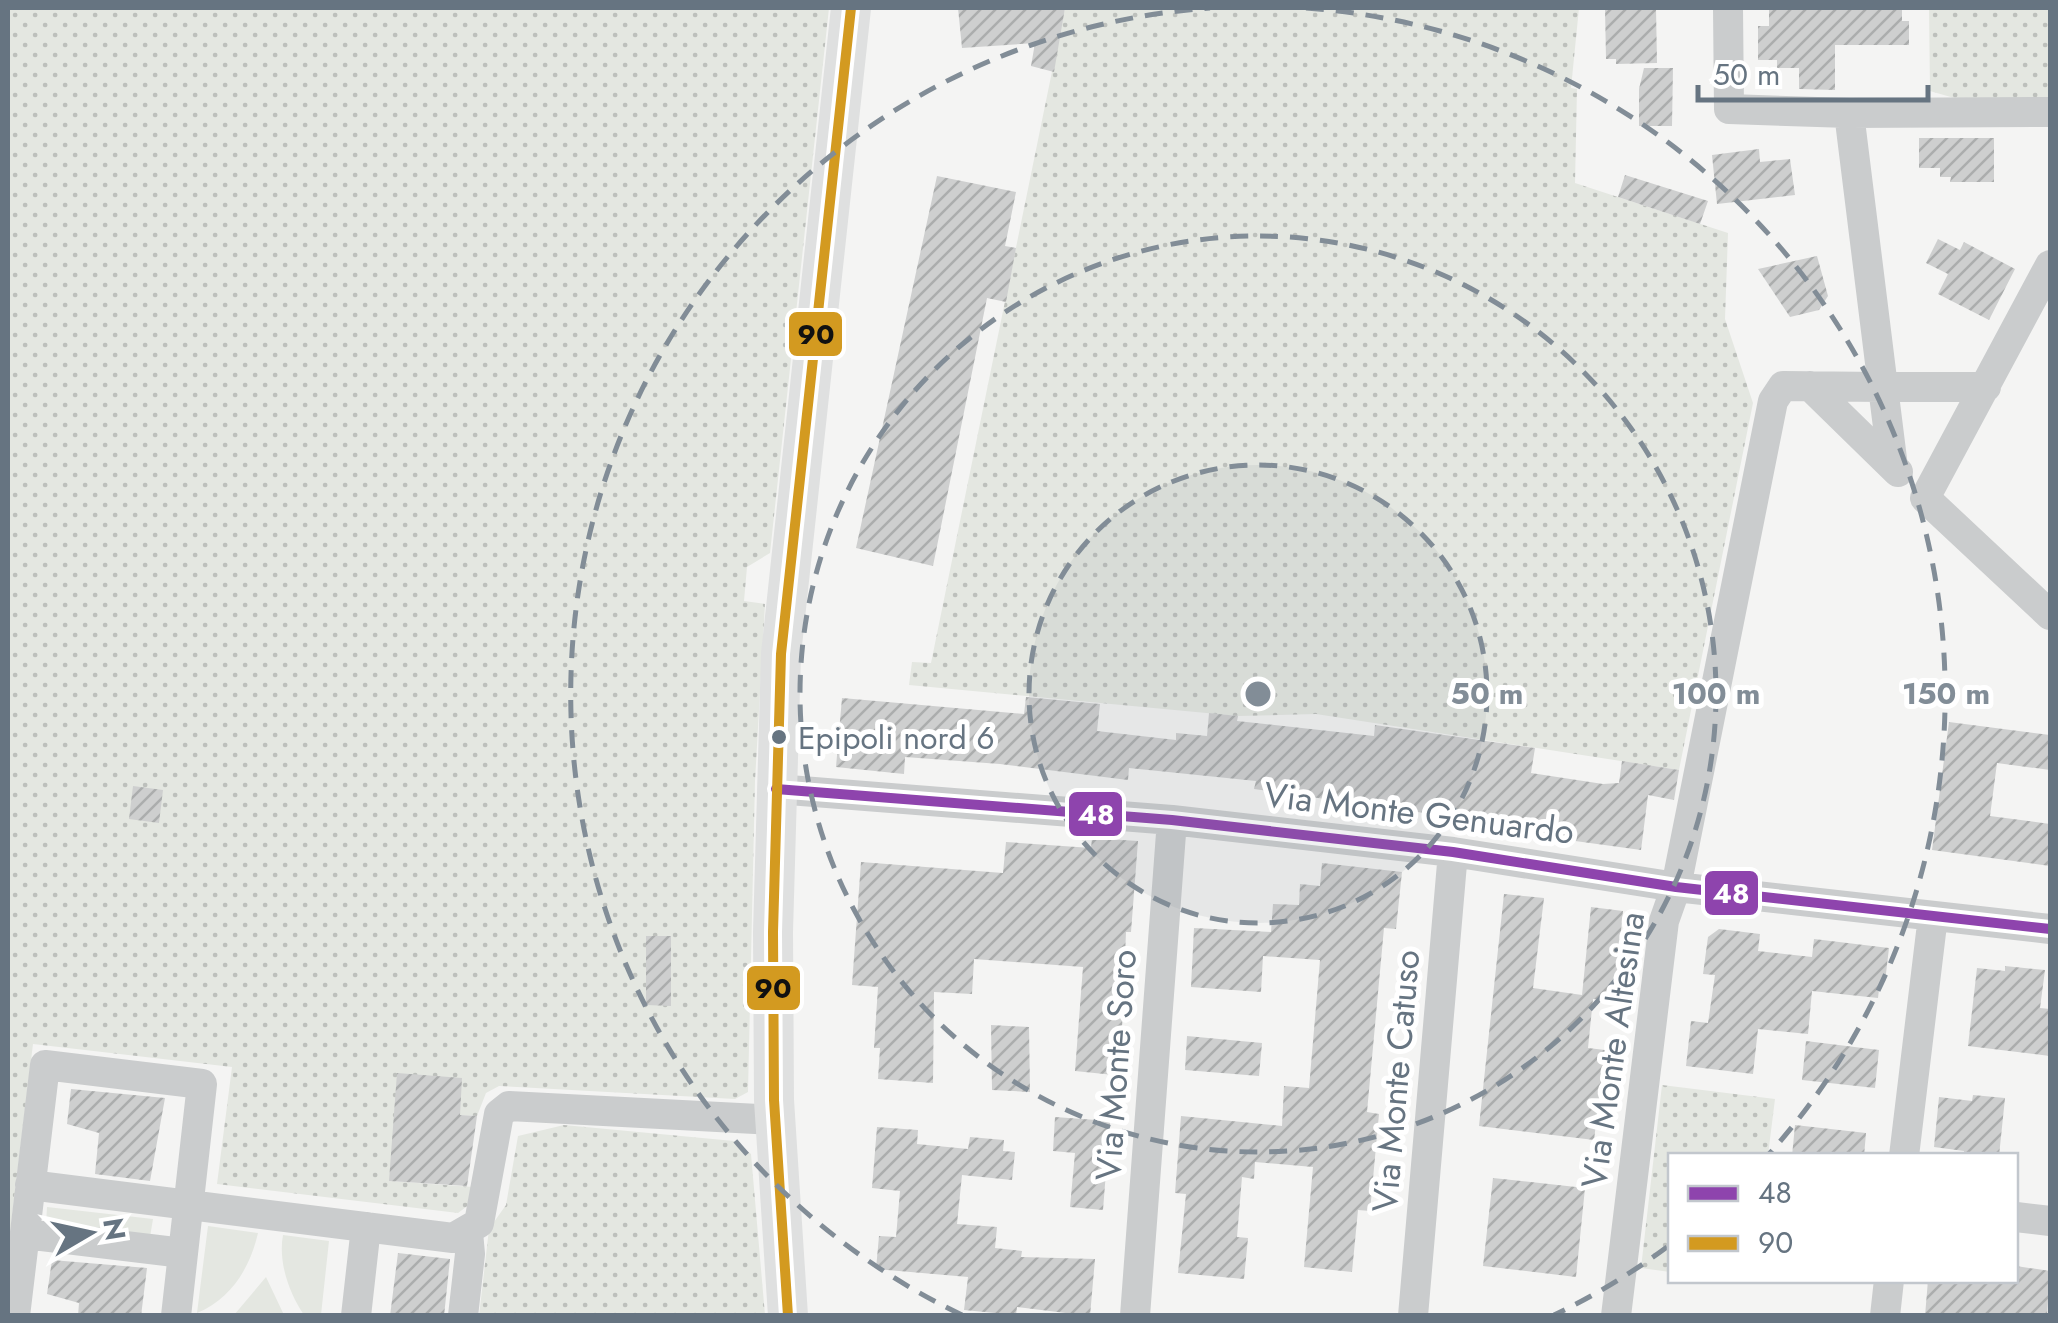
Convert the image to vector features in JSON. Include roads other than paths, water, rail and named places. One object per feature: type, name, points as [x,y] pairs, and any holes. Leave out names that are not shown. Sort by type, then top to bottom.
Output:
[{"type":"main road","points":[[788,1316],[776,1120],[776,789],[781,654],[851,8]]},
{"type":"street","points":[[1728,8],[1729,109],[1850,114],[2050,112]]},
{"type":"street","points":[[1850,114],[1893,467]]},
{"type":"street","points":[[1925,498],[2050,264]]},
{"type":"street","name":"Via Monte Altesina","points":[[1616,1316],[1664,921],[1676,887],[1773,401],[1783,386],[1986,387]]},
{"type":"street","points":[[1810,386],[2050,615]]},
{"type":"street","name":"Via Monte Genuardo","points":[[776,789],[1172,820],[1454,852],[1676,887],[2050,929]]},
{"type":"street","name":"Via Monte Soro","points":[[1136,1316],[1172,820]]},
{"type":"street","name":"Via Monte Catuso","points":[[1412,1316],[1454,852]]},
{"type":"street","points":[[1904,1153],[1933,916]]},
{"type":"street","points":[[15,1316],[45,1065],[202,1084],[176,1316]]},
{"type":"street","points":[[30,1185],[454,1238],[479,1222],[499,1114],[509,1106],[776,1120]]},
{"type":"street","points":[[2018,1218],[2050,1221]]},
{"type":"street","points":[[356,1316],[366,1227]]},
{"type":"street","points":[[463,1316],[470,1254],[468,1232]]},
{"type":"street","points":[[25,1234],[183,1254]]},
{"type":"street","points":[[1885,1316],[1889,1283]]},
{"type":"place","name":"Epipoli nord 6","points":[[779,737]]}]
